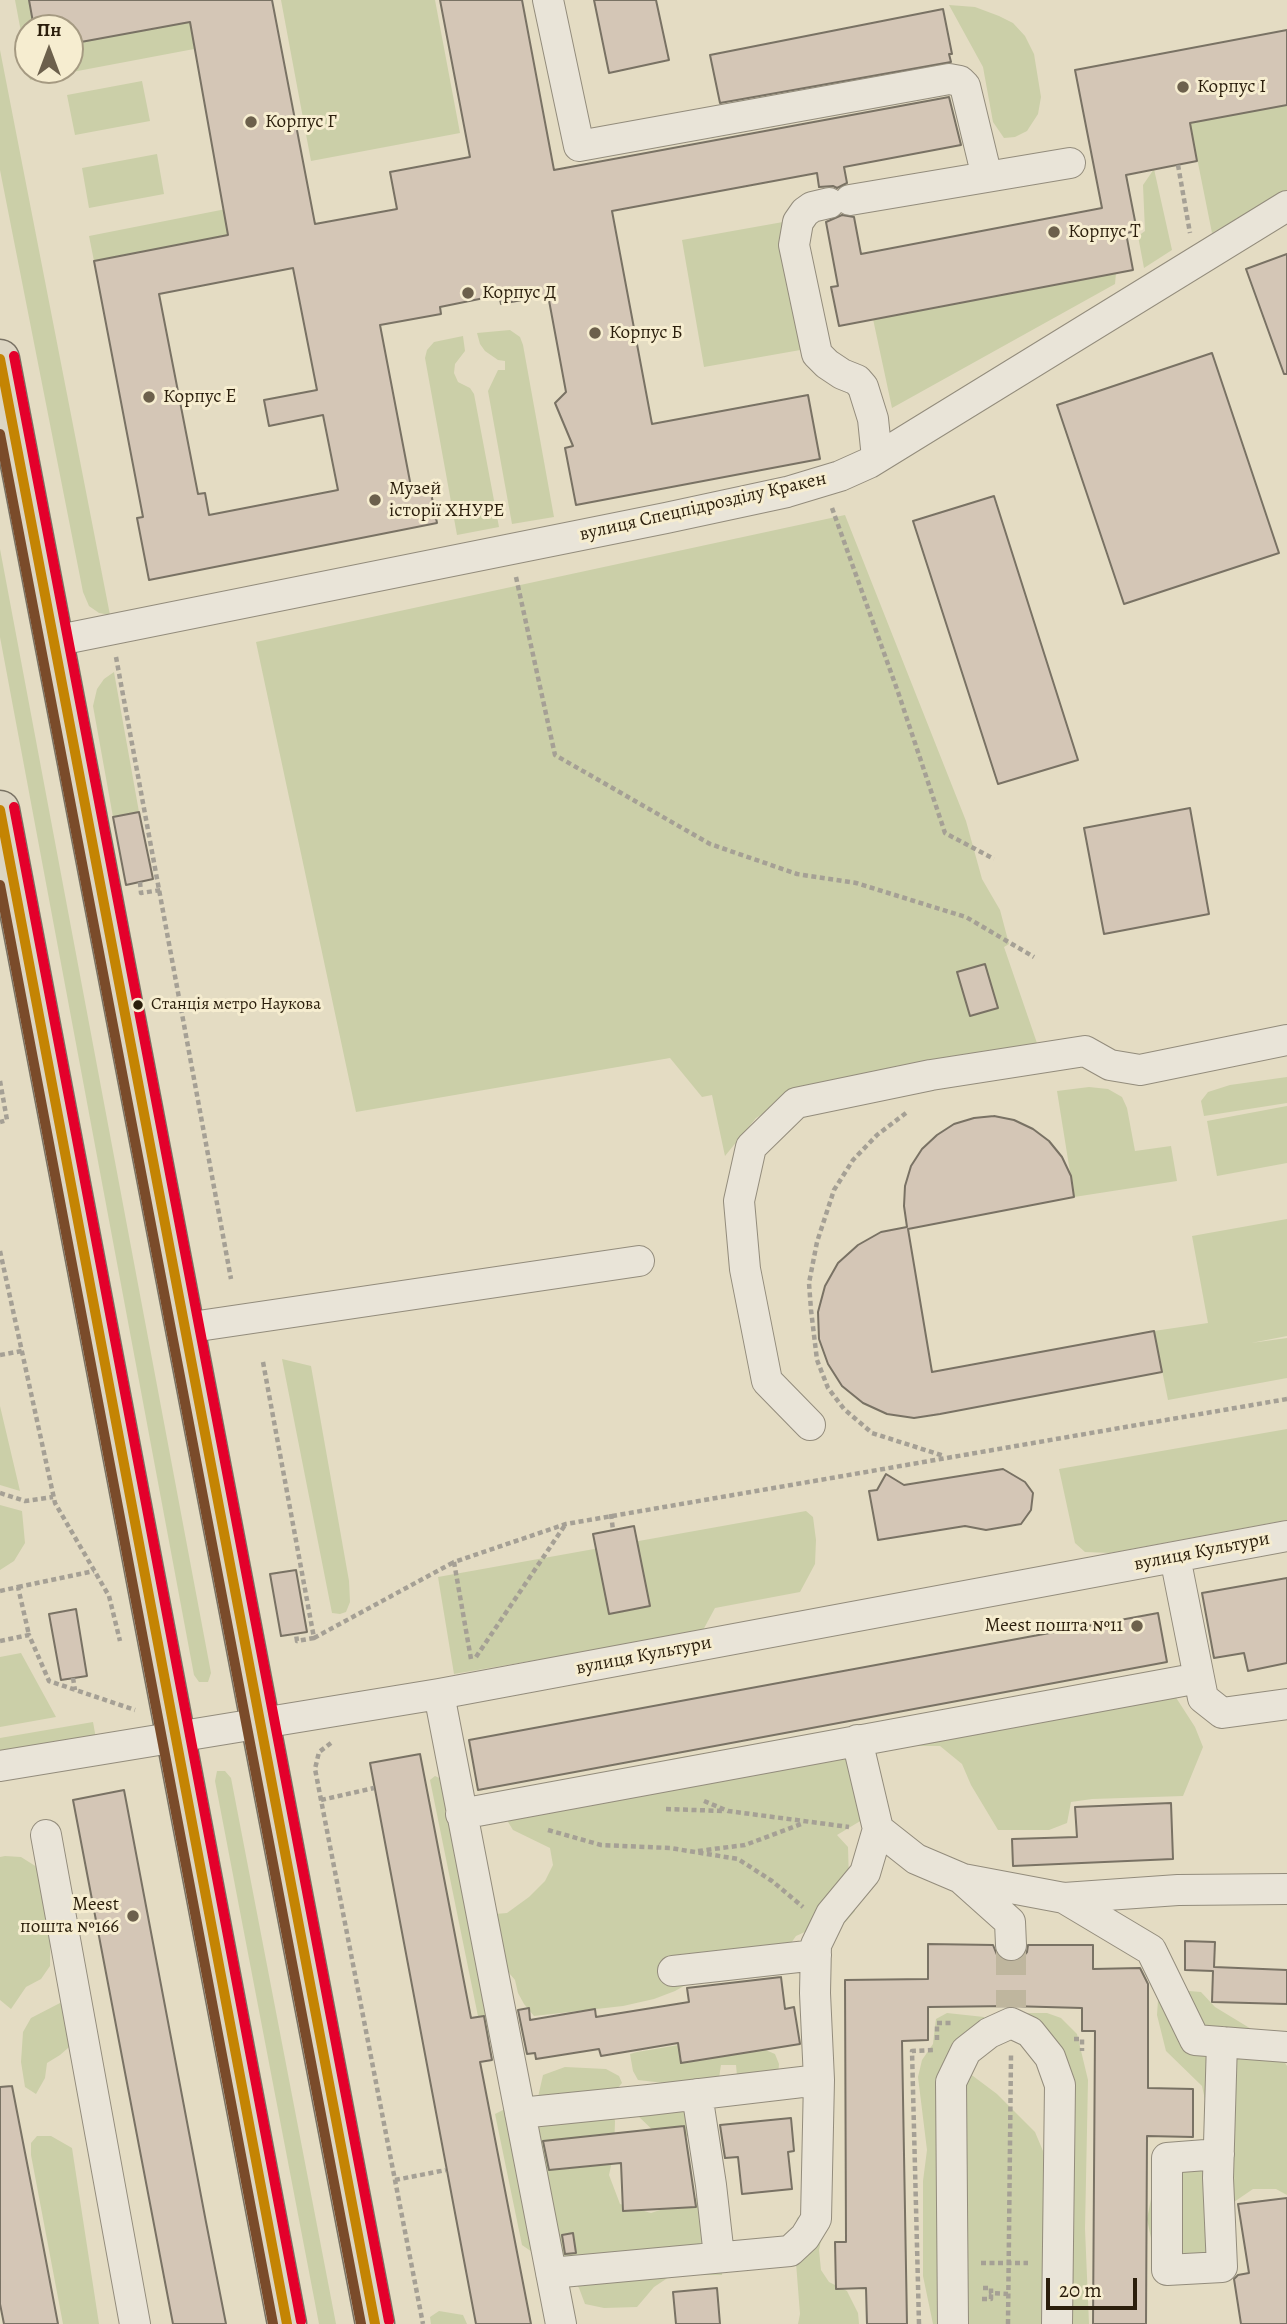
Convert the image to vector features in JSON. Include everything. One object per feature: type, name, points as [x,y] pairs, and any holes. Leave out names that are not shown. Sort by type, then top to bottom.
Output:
[{"type":"main road","points":[[0,359],[374,2324]]},
{"type":"main road","points":[[0,810],[6,877],[176,1737],[287,2324]]},
{"type":"street","points":[[548,0],[579,146],[949,79],[960,81],[965,86],[987,177]]},
{"type":"street","points":[[877,458],[873,419],[863,387],[857,380],[827,364],[817,354],[794,245],[798,222],[804,212],[812,207],[1070,163]]},
{"type":"street","name":"вулиця Спецпідрозділу Кракен","points":[[54,641],[666,519],[787,492],[840,476],[877,458],[1287,206]]},
{"type":"street","points":[[810,1425],[767,1381],[745,1269],[739,1201],[751,1147],[796,1103],[930,1075],[1085,1051],[1110,1065],[1138,1070],[1287,1040]]},
{"type":"street","points":[[1199,1059],[1287,1059]]},
{"type":"street","points":[[185,1328],[639,1261]]},
{"type":"street","name":"вулиця Культури","points":[[0,1766],[439,1694],[1287,1536]]},
{"type":"street","points":[[1175,1557],[1203,1698],[1222,1713],[1287,1704]]},
{"type":"street","points":[[461,1814],[1199,1678]]},
{"type":"street","points":[[439,1694],[561,2324]]},
{"type":"street","points":[[551,2273],[790,2251],[805,2237],[816,2218],[819,2080],[816,1945],[831,1914],[865,1873],[878,1829],[857,1740]]},
{"type":"street","points":[[878,1829],[916,1859],[962,1879],[1064,1898],[1178,1890],[1287,1889]]},
{"type":"street","points":[[46,1835],[135,2324]]},
{"type":"street","points":[[962,1879],[1010,1922],[1011,1945]]},
{"type":"street","points":[[1064,1898],[1151,1950],[1195,2040],[1287,2047]]},
{"type":"street","points":[[673,1971],[816,1955]]},
{"type":"street","points":[[953,2324],[951,2082],[966,2051],[1011,2015],[1030,2032],[1050,2057],[1060,2085],[1058,2324]]},
{"type":"street","points":[[1219,2154],[1222,2042]]},
{"type":"street","points":[[520,2113],[819,2080]]},
{"type":"street","points":[[697,2094],[719,2256]]},
{"type":"path","points":[[1178,165],[1192,241]]},
{"type":"path","points":[[822,481],[945,832],[994,859]]},
{"type":"path","points":[[510,549],[555,755],[710,844],[797,874],[856,883],[966,917],[1034,957]]},
{"type":"path","points":[[112,629],[231,1279]]},
{"type":"path","points":[[140,882],[141,893],[161,890]]},
{"type":"path","points":[[0,1081],[7,1121],[0,1122]]},
{"type":"path","points":[[917,1109],[906,1112],[877,1135],[853,1160],[834,1190],[817,1242],[809,1283],[811,1310],[817,1360],[828,1388],[844,1409],[872,1433],[946,1457]]},
{"type":"path","points":[[0,1251],[53,1497],[109,1596],[121,1647]]},
{"type":"path","points":[[0,1355],[22,1351]]},
{"type":"path","points":[[263,1362],[314,1638]]},
{"type":"path","points":[[296,1634],[298,1641],[314,1638],[454,1562],[566,1524],[611,1514],[1287,1399]]},
{"type":"path","points":[[0,1493],[25,1501],[53,1497]]},
{"type":"path","points":[[611,1514],[614,1530]]},
{"type":"path","points":[[454,1562],[472,1664],[566,1524]]},
{"type":"path","points":[[0,1591],[94,1571]]},
{"type":"path","points":[[18,1587],[29,1635],[49,1681],[136,1710],[133,1698]]},
{"type":"path","points":[[0,1641],[29,1635]]},
{"type":"path","points":[[73,1678],[75,1690]]},
{"type":"path","points":[[315,1769],[423,2324]]},
{"type":"path","points":[[650,1779],[728,1811],[878,1829]]},
{"type":"path","points":[[321,1800],[374,1788]]},
{"type":"path","points":[[691,1852],[745,1845],[805,1822]]},
{"type":"path","points":[[540,1828],[601,1845],[670,1848],[738,1859],[772,1881],[825,1926]]},
{"type":"path","points":[[919,2324],[912,2051],[937,2050],[937,2022],[1011,2015],[1008,2324]]},
{"type":"path","points":[[1071,2039],[1082,2039],[1082,2052]]},
{"type":"path","points":[[395,2180],[446,2170]]},
{"type":"path","points":[[975,2288],[991,2288],[991,2299],[975,2299]]},
{"type":"path","points":[[991,2293],[1008,2294]]},
{"type":"green space","points":[[15,0],[29,0],[32,14],[18,14]]},
{"type":"green space","points":[[281,0],[435,0],[460,133],[311,161]]},
{"type":"green space","points":[[949,5],[975,7],[999,16],[1013,23],[1025,36],[1034,54],[1041,97],[1038,114],[1027,131],[1015,137],[1004,138],[993,122],[983,67]]},
{"type":"green space","points":[[190,22],[194,49],[84,70],[84,41]]},
{"type":"green space","points":[[0,50],[110,615],[99,613],[89,606],[83,592],[0,170]]},
{"type":"green space","points":[[142,81],[150,121],[75,135],[67,95]]},
{"type":"green space","points":[[1287,105],[1287,190],[1212,233],[1190,123]]},
{"type":"green space","points":[[157,154],[164,194],[89,208],[82,168]]},
{"type":"green space","points":[[1154,169],[1172,250],[1144,268],[1138,236],[1145,231],[1143,185]]},
{"type":"green space","points":[[231,208],[236,234],[94,261],[89,236]]},
{"type":"green space","points":[[783,222],[806,349],[704,367],[682,240]]},
{"type":"green space","points":[[1116,273],[1115,284],[892,408],[873,319]]},
{"type":"green space","points":[[510,330],[520,337],[523,345],[554,517],[512,524],[488,391],[498,370],[505,370],[505,361],[498,360],[485,351],[477,333]]},
{"type":"green space","points":[[463,336],[465,351],[455,364],[454,373],[458,382],[470,388],[474,394],[499,527],[457,535],[425,358],[427,350],[434,342]]},
{"type":"green space","points":[[845,515],[966,821],[982,879],[1000,910],[1009,944],[1004,947],[1039,1049],[795,1095],[756,1118],[725,1156],[712,1095],[702,1097],[670,1058],[356,1112],[256,642]]},
{"type":"green space","points":[[0,549],[211,1673],[208,1682],[199,1682],[194,1675],[0,637]]},
{"type":"green space","points":[[114,672],[139,812],[113,817],[93,706],[97,689],[104,679]]},
{"type":"green space","points":[[1287,1077],[1287,1103],[1204,1116],[1201,1101],[1208,1092],[1230,1085]]},
{"type":"green space","points":[[1089,1087],[1108,1089],[1122,1097],[1127,1108],[1135,1151],[1171,1146],[1177,1181],[1074,1197],[1057,1091]]},
{"type":"green space","points":[[1287,1106],[1287,1163],[1217,1176],[1207,1121]]},
{"type":"green space","points":[[1287,1219],[1287,1336],[1251,1343],[1287,1338],[1287,1378],[1168,1400],[1154,1331],[1208,1323],[1192,1236]]},
{"type":"green space","points":[[282,1359],[311,1366],[349,1581],[350,1602],[346,1612],[340,1614],[332,1613]]},
{"type":"green space","points":[[0,1406],[20,1491],[0,1485]]},
{"type":"green space","points":[[1287,1429],[1287,1520],[1110,1553],[1085,1552],[1075,1543],[1059,1469]]},
{"type":"green space","points":[[0,1505],[22,1511],[25,1543],[14,1561],[0,1570]]},
{"type":"green space","points":[[806,1511],[813,1517],[815,1564],[800,1592],[715,1608],[702,1632],[454,1674],[438,1577]]},
{"type":"green space","points":[[21,1653],[56,1717],[0,1727],[0,1657]]},
{"type":"green space","points":[[1175,1696],[1195,1727],[1203,1747],[1183,1796],[1071,1802],[1067,1823],[1049,1830],[998,1830],[971,1785],[962,1764],[940,1746],[907,1746]]},
{"type":"green space","points":[[93,1722],[97,1744],[0,1761],[0,1738]]},
{"type":"green space","points":[[874,1728],[862,1820],[837,1835],[848,1847],[849,1882],[855,1911],[842,1926],[807,1931],[796,1936],[787,1949],[691,1982],[654,1999],[623,2006],[534,2016],[518,1993],[515,1980],[504,1967],[490,2037],[482,2036],[430,1780],[435,1776],[462,1788],[495,1914],[507,1913],[545,1881],[553,1865],[550,1848],[513,1830],[491,1794],[548,1788],[676,1758]]},
{"type":"green space","points":[[217,1771],[225,1771],[231,1778],[336,2324],[319,2324],[215,1781]]},
{"type":"green space","points":[[0,1857],[21,1857],[40,1869],[51,1892],[50,1966],[41,1979],[26,1987],[11,2009],[0,2000]]},
{"type":"green space","points":[[1189,1991],[1201,1992],[1215,2007],[1271,2041],[1287,2066],[1287,2195],[1276,2189],[1253,2189],[1234,2202],[1227,2265],[1155,2257],[1147,2219],[1154,2184],[1206,2141],[1207,2109],[1202,2086],[1166,2051],[1157,2015],[1158,2000]]},
{"type":"green space","points":[[60,2003],[70,2008],[76,2041],[47,2063],[45,2078],[36,2094],[25,2087],[21,2062],[23,2032],[31,2018]]},
{"type":"green space","points":[[947,2013],[984,2017],[986,2029],[965,2070],[997,2094],[1035,2132],[1043,2151],[1051,2324],[933,2324],[923,2276],[923,2181],[927,2150],[918,2077],[922,2060],[933,2044],[936,2019]]},
{"type":"green space","points":[[1026,2013],[1047,2013],[1061,2018],[1077,2034],[1088,2080],[1085,2229],[1089,2324],[1068,2324],[1063,2110],[1022,2020]]},
{"type":"green space","points":[[747,2042],[775,2054],[779,2064],[778,2075],[737,2076],[736,2065],[721,2065],[719,2078],[690,2086],[638,2080],[633,2071],[630,2054],[637,2052],[685,2044]]},
{"type":"green space","points":[[565,2067],[606,2069],[619,2076],[622,2083],[611,2096],[615,2121],[614,2152],[609,2175],[620,2204],[651,2213],[708,2194],[724,2246],[722,2275],[672,2275],[654,2287],[637,2307],[604,2308],[585,2304],[579,2288],[561,2262],[535,2254],[522,2245],[495,2114],[511,2106],[536,2106],[543,2075]]},
{"type":"green space","points":[[690,2090],[700,2136],[660,2137],[636,2114]]},
{"type":"green space","points":[[37,2136],[51,2136],[72,2148],[99,2324],[63,2324],[31,2155],[31,2143]]},
{"type":"green space","points":[[813,2207],[823,2231],[819,2250],[821,2270],[829,2282],[847,2291],[858,2313],[859,2324],[798,2324],[800,2314],[794,2237],[797,2218]]},
{"type":"green space","points":[[439,2311],[463,2315],[467,2324],[431,2324],[430,2317]]},
{"type":"building","points":[[29,0],[272,0],[315,224],[397,209],[390,172],[470,157],[440,0],[522,0],[554,170],[949,97],[961,145],[844,167],[847,183],[837,188],[819,187],[817,173],[612,211],[652,424],[808,395],[820,459],[576,505],[565,448],[573,446],[555,403],[566,392],[548,295],[501,304],[499,295],[440,307],[441,314],[380,325],[412,492],[430,488],[437,523],[149,580],[137,518],[143,517],[94,261],[228,235],[190,22],[84,41],[84,14],[32,14]],"holes":[[[293,268],[317,390],[264,400],[269,426],[323,415],[338,490],[209,515],[205,493],[198,494],[159,294]]]},
{"type":"building","points":[[594,0],[656,0],[669,60],[609,73]]},
{"type":"building","points":[[943,9],[952,54],[949,54],[951,62],[720,103],[710,55]]},
{"type":"building","points":[[1287,30],[1287,105],[1190,123],[1197,161],[1126,175],[1137,231],[1126,233],[1133,270],[839,326],[831,287],[838,286],[826,222],[842,215],[854,217],[861,254],[1102,208],[1075,70]]},
{"type":"building","points":[[1287,254],[1287,374],[1284,374],[1246,269]]},
{"type":"building","points":[[1212,353],[1279,553],[1124,604],[1057,405]]},
{"type":"building","points":[[994,496],[1078,760],[998,784],[913,521]]},
{"type":"building","points":[[1190,808],[1209,914],[1104,934],[1084,828]]},
{"type":"building","points":[[139,812],[153,879],[126,885],[113,817]]},
{"type":"building","points":[[985,964],[998,1008],[970,1016],[957,972]]},
{"type":"building","points":[[994,1116],[1014,1120],[1049,1141],[1062,1157],[1071,1176],[1074,1197],[908,1229],[932,1372],[1154,1331],[1162,1372],[914,1418],[887,1414],[863,1403],[842,1386],[828,1364],[819,1339],[818,1312],[825,1286],[838,1263],[858,1245],[881,1232],[907,1227],[905,1186],[911,1166],[922,1149],[954,1124]]},
{"type":"building","points":[[1003,1469],[1025,1482],[1033,1493],[1031,1510],[1021,1524],[986,1530],[965,1526],[878,1540],[869,1491],[877,1490],[886,1474],[904,1485]]},
{"type":"building","points":[[634,1526],[650,1606],[609,1614],[593,1534]]},
{"type":"building","points":[[296,1570],[307,1632],[281,1636],[270,1574]]},
{"type":"building","points":[[1287,1578],[1287,1663],[1248,1671],[1244,1653],[1214,1658],[1202,1593]]},
{"type":"building","points":[[76,1609],[87,1676],[61,1680],[49,1614]]},
{"type":"building","points":[[1158,1613],[1167,1662],[478,1790],[469,1740]]},
{"type":"building","points":[[420,1754],[471,2018],[484,2016],[492,2060],[480,2062],[531,2324],[476,2324],[370,1763]]},
{"type":"building","points":[[124,1790],[226,2324],[173,2324],[73,1800]]},
{"type":"building","points":[[1171,1803],[1173,1859],[1013,1866],[1012,1839],[1077,1837],[1075,1807]]},
{"type":"building","points":[[1185,1941],[1215,1942],[1214,1967],[1287,1970],[1287,2004],[1212,2002],[1213,1971],[1185,1970]]},
{"type":"building","points":[[928,1944],[993,1945],[997,1955],[1004,1961],[1011,1962],[1021,1959],[1027,1952],[1028,1945],[1093,1945],[1093,1969],[1140,1968],[1148,1984],[1148,2088],[1193,2089],[1193,2137],[1147,2136],[1146,2324],[1093,2324],[1095,2031],[1082,2031],[1082,2008],[928,2007],[928,2040],[902,2041],[907,2324],[867,2324],[866,2288],[836,2289],[835,2242],[846,2242],[845,1980],[928,1979]]},
{"type":"building","points":[[781,1977],[785,2009],[794,2007],[800,2044],[681,2063],[678,2043],[601,2056],[599,2049],[536,2059],[535,2053],[527,2054],[518,2010],[529,2008],[530,2020],[595,2009],[596,2017],[689,2002],[687,1988]]},
{"type":"building","points":[[12,2086],[58,2324],[4,2324],[0,2304],[0,2087]]},
{"type":"building","points":[[791,2118],[794,2151],[788,2152],[792,2189],[742,2194],[738,2157],[725,2158],[720,2125]]},
{"type":"building","points":[[684,2126],[696,2207],[623,2211],[621,2163],[549,2170],[543,2141]]},
{"type":"building","points":[[1287,2198],[1287,2324],[1241,2324],[1234,2279],[1238,2275],[1249,2273],[1238,2204]]},
{"type":"building","points":[[573,2233],[576,2253],[565,2254],[562,2235]]},
{"type":"building","points":[[717,2288],[720,2324],[676,2324],[673,2292]]},
{"type":"tunnel","points":[[1011,1945],[1011,2007]]},
{"type":"transit line","points":[[14,356],[389,2321]]},
{"type":"transit line","points":[[0,359],[375,2324]]},
{"type":"transit line","points":[[0,434],[361,2324]]},
{"type":"transit line","points":[[14,807],[301,2321]]},
{"type":"transit line","points":[[0,810],[287,2324]]},
{"type":"transit line","points":[[0,885],[273,2324]]},
{"type":"place","name":"Корпус І","points":[[1183,87]]},
{"type":"place","name":"Корпус Г","points":[[251,122]]},
{"type":"place","name":"Корпус T","points":[[1054,232]]},
{"type":"place","name":"Корпус Д","points":[[468,293]]},
{"type":"place","name":"Корпус Б","points":[[595,333]]},
{"type":"place","name":"Корпус E","points":[[149,397]]},
{"type":"place","name":"Музей історії ХНУРЕ","points":[[375,500]]},
{"type":"place","name":"Станція метро Наукова","points":[[138,1005]]},
{"type":"place","name":"Meest пошта №11","points":[[1137,1626]]},
{"type":"place","name":"Meest пошта №166","points":[[133,1916]]}]
